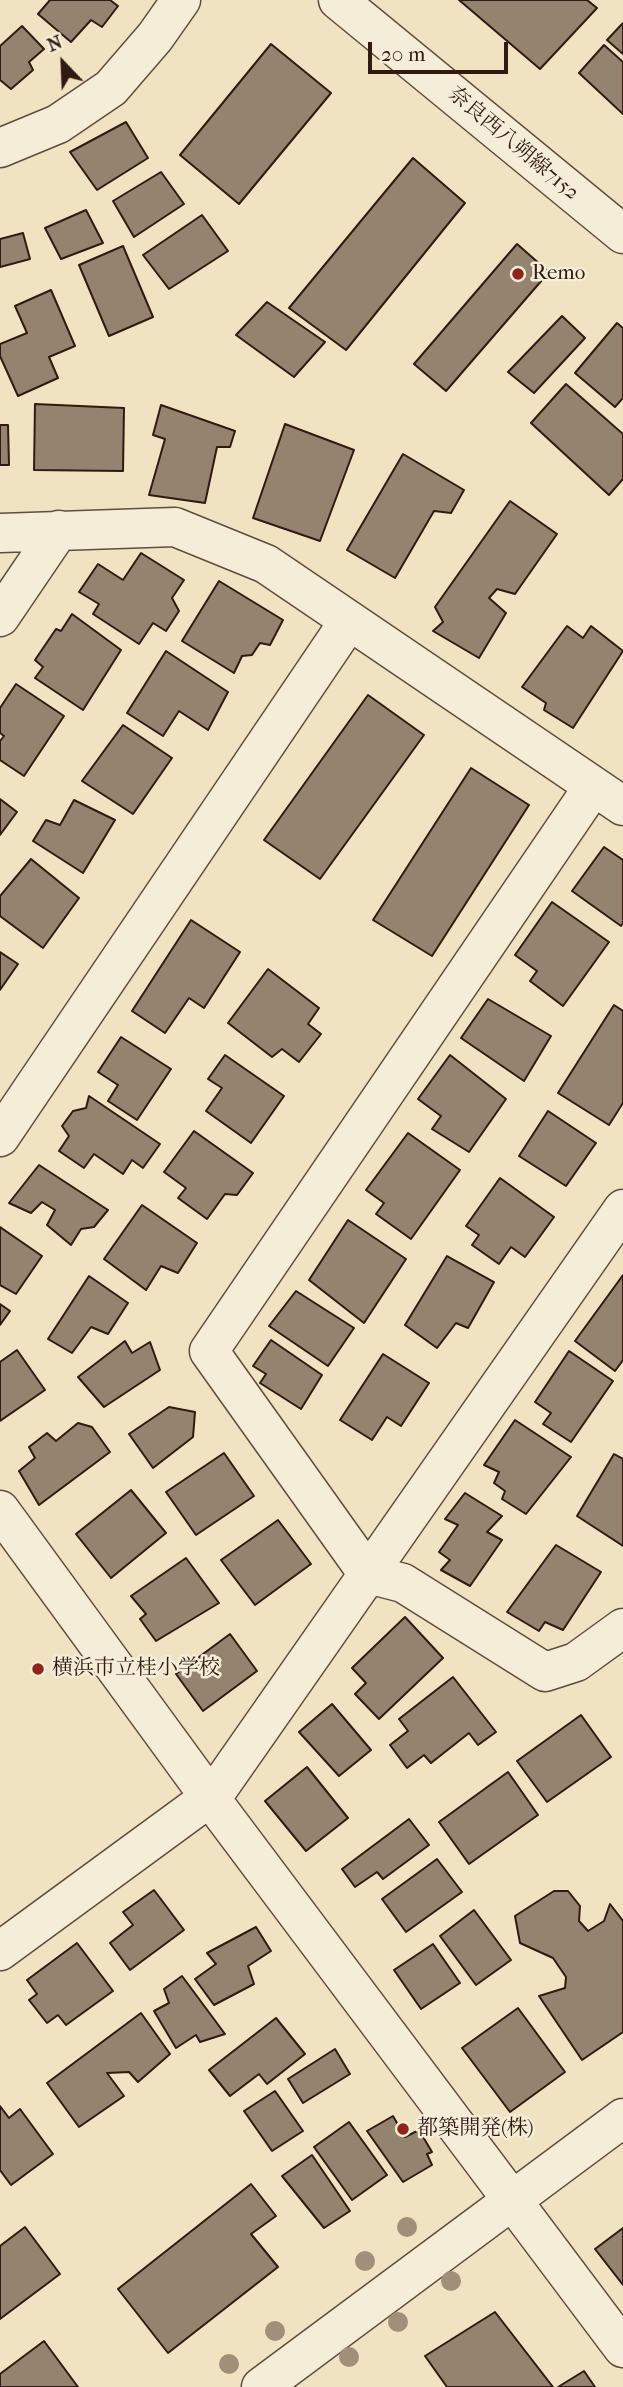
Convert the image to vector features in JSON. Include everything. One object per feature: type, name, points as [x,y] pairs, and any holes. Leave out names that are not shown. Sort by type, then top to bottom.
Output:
[{"type":"street","points":[[0,148],[58,124],[111,88],[155,37],[181,0]]},
{"type":"street","name":"奈良西八朔線7152","points":[[338,0],[623,234]]},
{"type":"street","points":[[0,533],[175,527],[266,564],[608,797],[209,1351],[368,1574],[403,1583],[545,1671],[576,1662],[623,1628]]},
{"type":"street","points":[[0,617],[59,530]]},
{"type":"street","points":[[0,1137],[349,621]]},
{"type":"street","points":[[0,1951],[211,1799],[623,1209]]},
{"type":"street","points":[[0,1510],[211,1799],[623,2347]]},
{"type":"street","points":[[261,2387],[623,2118]]},
{"type":"building","points":[[50,0],[110,0],[118,6],[102,27],[91,20],[71,42],[38,14]]},
{"type":"building","points":[[459,0],[587,0],[597,8],[540,69]]},
{"type":"building","points":[[623,23],[623,54],[607,40]]},
{"type":"building","points":[[22,26],[44,49],[29,62],[33,70],[11,89],[0,80],[0,46]]},
{"type":"building","points":[[271,44],[331,93],[239,204],[180,155]]},
{"type":"building","points":[[604,45],[623,62],[623,114],[579,73]]},
{"type":"building","points":[[126,122],[148,158],[97,190],[70,152]]},
{"type":"building","points":[[413,158],[465,203],[346,350],[289,308]]},
{"type":"building","points":[[161,172],[184,204],[134,237],[113,201]]},
{"type":"building","points":[[86,210],[103,243],[61,259],[45,228]]},
{"type":"building","points":[[202,215],[228,251],[169,289],[143,255]]},
{"type":"building","points":[[23,233],[30,259],[0,267],[0,239]]},
{"type":"building","points":[[517,244],[549,272],[446,391],[414,364]]},
{"type":"building","points":[[123,246],[153,317],[109,336],[79,265]]},
{"type":"building","points":[[51,290],[75,346],[49,357],[58,378],[18,396],[0,356],[0,344],[27,333],[15,306]]},
{"type":"building","points":[[267,302],[325,342],[294,377],[236,335]]},
{"type":"building","points":[[562,316],[585,338],[534,393],[508,372]]},
{"type":"building","points":[[617,323],[623,328],[623,398],[615,407],[575,373]]},
{"type":"building","points":[[566,384],[623,434],[623,479],[609,495],[531,423]]},
{"type":"building","points":[[35,404],[124,408],[123,471],[34,470]]},
{"type":"building","points":[[161,405],[235,431],[230,447],[217,447],[205,503],[149,495],[165,439],[153,435]]},
{"type":"building","points":[[285,424],[354,450],[320,541],[253,518]]},
{"type":"building","points":[[0,425],[8,425],[9,465],[0,465]]},
{"type":"building","points":[[403,454],[464,490],[451,513],[434,511],[395,578],[347,550]]},
{"type":"building","points":[[510,501],[557,534],[515,594],[497,589],[489,598],[506,613],[479,658],[433,631],[443,622],[435,607]]},
{"type":"building","points":[[141,553],[184,580],[172,598],[179,611],[166,631],[153,623],[139,644],[93,614],[99,604],[79,592],[98,564],[123,580]]},
{"type":"building","points":[[219,581],[283,620],[270,645],[260,643],[252,655],[242,656],[234,673],[182,641]]},
{"type":"building","points":[[72,614],[121,650],[83,710],[35,678],[43,667],[35,660],[56,629],[61,631]]},
{"type":"building","points":[[567,626],[583,638],[591,626],[623,651],[573,728],[544,710],[546,703],[522,687]]},
{"type":"building","points":[[166,651],[228,692],[208,730],[179,711],[163,736],[127,713]]},
{"type":"building","points":[[16,684],[64,716],[24,776],[0,760],[0,741],[4,736],[0,733],[0,708]]},
{"type":"building","points":[[368,695],[424,735],[320,879],[264,840]]},
{"type":"building","points":[[123,725],[172,758],[133,814],[82,781]]},
{"type":"building","points":[[471,768],[529,805],[432,956],[373,920]]},
{"type":"building","points":[[0,799],[17,812],[0,835]]},
{"type":"building","points":[[74,800],[115,820],[83,873],[33,841],[46,820],[60,825]]},
{"type":"building","points":[[604,847],[623,860],[621,926],[572,891]]},
{"type":"building","points":[[31,859],[79,898],[43,948],[0,916],[0,896]]},
{"type":"building","points":[[552,902],[609,942],[563,1006],[530,981],[537,971],[515,955]]},
{"type":"building","points":[[191,920],[240,952],[204,1008],[189,998],[165,1033],[132,1011]]},
{"type":"building","points":[[0,952],[18,964],[0,990]]},
{"type":"building","points":[[268,969],[319,1008],[308,1024],[321,1034],[299,1062],[282,1049],[272,1057],[228,1023]]},
{"type":"building","points":[[488,999],[551,1036],[524,1081],[461,1038]]},
{"type":"building","points":[[614,1005],[623,1011],[623,1103],[609,1125],[558,1093]]},
{"type":"building","points":[[121,1037],[171,1069],[137,1120],[108,1101],[118,1085],[98,1072]]},
{"type":"building","points":[[225,1055],[284,1096],[251,1143],[206,1111],[222,1088],[208,1079]]},
{"type":"building","points":[[450,1055],[506,1099],[469,1152],[432,1129],[441,1116],[418,1099]]},
{"type":"building","points":[[89,1096],[160,1144],[143,1168],[132,1160],[123,1174],[94,1154],[84,1168],[59,1151],[69,1136],[62,1126],[73,1111],[86,1108]]},
{"type":"building","points":[[548,1111],[596,1143],[566,1186],[519,1156]]},
{"type":"building","points":[[194,1131],[253,1173],[237,1195],[225,1194],[207,1219],[178,1198],[186,1188],[164,1172]]},
{"type":"building","points":[[408,1133],[460,1170],[411,1239],[376,1214],[384,1203],[366,1190]]},
{"type":"building","points":[[39,1165],[108,1210],[94,1227],[81,1229],[71,1245],[47,1225],[55,1210],[42,1202],[31,1213],[9,1203]]},
{"type":"building","points":[[500,1178],[554,1217],[525,1257],[511,1247],[499,1264],[472,1245],[479,1235],[466,1226]]},
{"type":"building","points":[[142,1205],[197,1243],[178,1273],[161,1266],[146,1290],[104,1259]]},
{"type":"building","points":[[348,1220],[406,1259],[364,1323],[309,1280]]},
{"type":"building","points":[[0,1227],[42,1256],[16,1294],[0,1285]]},
{"type":"building","points":[[447,1256],[494,1282],[468,1328],[456,1323],[437,1348],[405,1325]]},
{"type":"building","points":[[623,1275],[623,1360],[615,1371],[575,1341]]},
{"type":"building","points":[[89,1276],[128,1303],[108,1334],[91,1327],[72,1353],[48,1339]]},
{"type":"building","points":[[296,1291],[354,1328],[328,1366],[269,1326]]},
{"type":"building","points":[[0,1304],[10,1311],[0,1325]]},
{"type":"building","points":[[271,1340],[322,1375],[301,1409],[260,1383],[266,1374],[253,1366]]},
{"type":"building","points":[[125,1341],[132,1353],[150,1342],[160,1370],[104,1407],[78,1377]]},
{"type":"building","points":[[17,1350],[45,1390],[0,1421],[0,1362]]},
{"type":"building","points":[[569,1351],[613,1381],[571,1442],[543,1424],[551,1413],[535,1402]]},
{"type":"building","points":[[383,1354],[429,1383],[401,1426],[387,1417],[372,1440],[340,1420]]},
{"type":"building","points":[[169,1407],[195,1412],[193,1437],[153,1468],[129,1434]]},
{"type":"building","points":[[515,1420],[571,1457],[526,1514],[502,1499],[505,1491],[494,1483],[499,1472],[484,1465]]},
{"type":"building","points":[[78,1423],[92,1427],[110,1452],[39,1505],[19,1471],[35,1458],[29,1447],[47,1433],[56,1441]]},
{"type":"building","points":[[224,1453],[254,1496],[196,1535],[166,1492]]},
{"type":"building","points":[[614,1454],[623,1459],[623,1546],[577,1516]]},
{"type":"building","points":[[131,1490],[166,1533],[111,1578],[76,1534]]},
{"type":"building","points":[[465,1493],[502,1516],[487,1532],[502,1540],[470,1586],[441,1570],[450,1560],[439,1552],[458,1525],[445,1519]]},
{"type":"building","points":[[278,1520],[311,1564],[255,1605],[221,1560]]},
{"type":"building","points":[[556,1545],[601,1572],[563,1630],[545,1622],[539,1631],[507,1612]]},
{"type":"building","points":[[186,1558],[219,1603],[156,1641],[140,1619],[146,1614],[131,1596]]},
{"type":"building","points":[[405,1617],[443,1658],[379,1719],[355,1694],[366,1683],[352,1668]]},
{"type":"building","points":[[230,1634],[257,1671],[203,1711],[176,1674]]},
{"type":"building","points":[[453,1677],[496,1732],[478,1745],[469,1733],[431,1763],[424,1755],[407,1768],[390,1745],[408,1731],[399,1719]]},
{"type":"building","points":[[332,1704],[371,1750],[339,1776],[299,1732]]},
{"type":"building","points":[[581,1715],[611,1757],[547,1802],[517,1761]]},
{"type":"building","points":[[307,1767],[348,1818],[306,1851],[265,1801]]},
{"type":"building","points":[[508,1772],[538,1815],[469,1864],[439,1822]]},
{"type":"building","points":[[409,1819],[429,1845],[383,1879],[377,1872],[355,1887],[342,1869]]},
{"type":"building","points":[[437,1859],[462,1892],[406,1932],[382,1899]]},
{"type":"building","points":[[154,1890],[184,1930],[130,1970],[110,1943],[133,1925],[123,1912]]},
{"type":"building","points":[[554,1891],[568,1891],[580,1906],[579,1921],[588,1931],[604,1921],[610,1904],[623,1921],[623,2032],[582,2060],[539,1996],[565,1988],[566,1977],[553,1958],[520,1943],[515,1916]]},
{"type":"building","points":[[474,1910],[511,1960],[476,1985],[440,1936]]},
{"type":"building","points":[[256,1927],[271,1951],[248,1966],[254,1984],[214,2005],[195,1979],[216,1964],[207,1953]]},
{"type":"building","points":[[77,1943],[113,1991],[66,2025],[58,2015],[47,2023],[29,2000],[37,1994],[27,1980]]},
{"type":"building","points":[[433,1944],[460,1983],[421,2009],[394,1970]]},
{"type":"building","points":[[182,1976],[225,2034],[200,2042],[196,2035],[176,2048],[154,2011],[169,2003],[164,1989]]},
{"type":"building","points":[[518,2008],[565,2072],[510,2112],[462,2048]]},
{"type":"building","points":[[141,2013],[170,2054],[138,2082],[129,2072],[107,2073],[124,2096],[79,2127],[47,2083]]},
{"type":"building","points":[[276,2018],[305,2054],[267,2084],[259,2074],[230,2096],[209,2070]]},
{"type":"building","points":[[335,2049],[350,2074],[303,2103],[288,2079]]},
{"type":"building","points":[[275,2091],[303,2131],[272,2151],[244,2111]]},
{"type":"building","points":[[0,2106],[9,2118],[20,2109],[53,2154],[11,2185],[0,2170]]},
{"type":"building","points":[[393,2116],[405,2137],[419,2130],[432,2152],[427,2154],[432,2165],[403,2182],[367,2131]]},
{"type":"building","points":[[349,2122],[387,2175],[352,2200],[314,2147]]},
{"type":"building","points":[[312,2155],[350,2211],[324,2228],[282,2176]]},
{"type":"building","points":[[251,2184],[276,2216],[251,2234],[278,2267],[168,2353],[118,2289]]},
{"type":"building","points":[[25,2227],[60,2274],[0,2319],[0,2246]]},
{"type":"building","points":[[623,2228],[623,2285],[595,2249]]},
{"type":"building","points":[[495,2312],[553,2387],[447,2387],[425,2356]]},
{"type":"building","points":[[44,2341],[78,2387],[0,2387],[0,2374]]},
{"type":"building","points":[[584,2371],[595,2387],[558,2387]]},
{"type":"place","name":"Remo","points":[[518,274]]},
{"type":"place","name":"横浜市立桂小学校","points":[[38,1669]]},
{"type":"place","name":"都築開発(株)","points":[[403,2129]]}]
